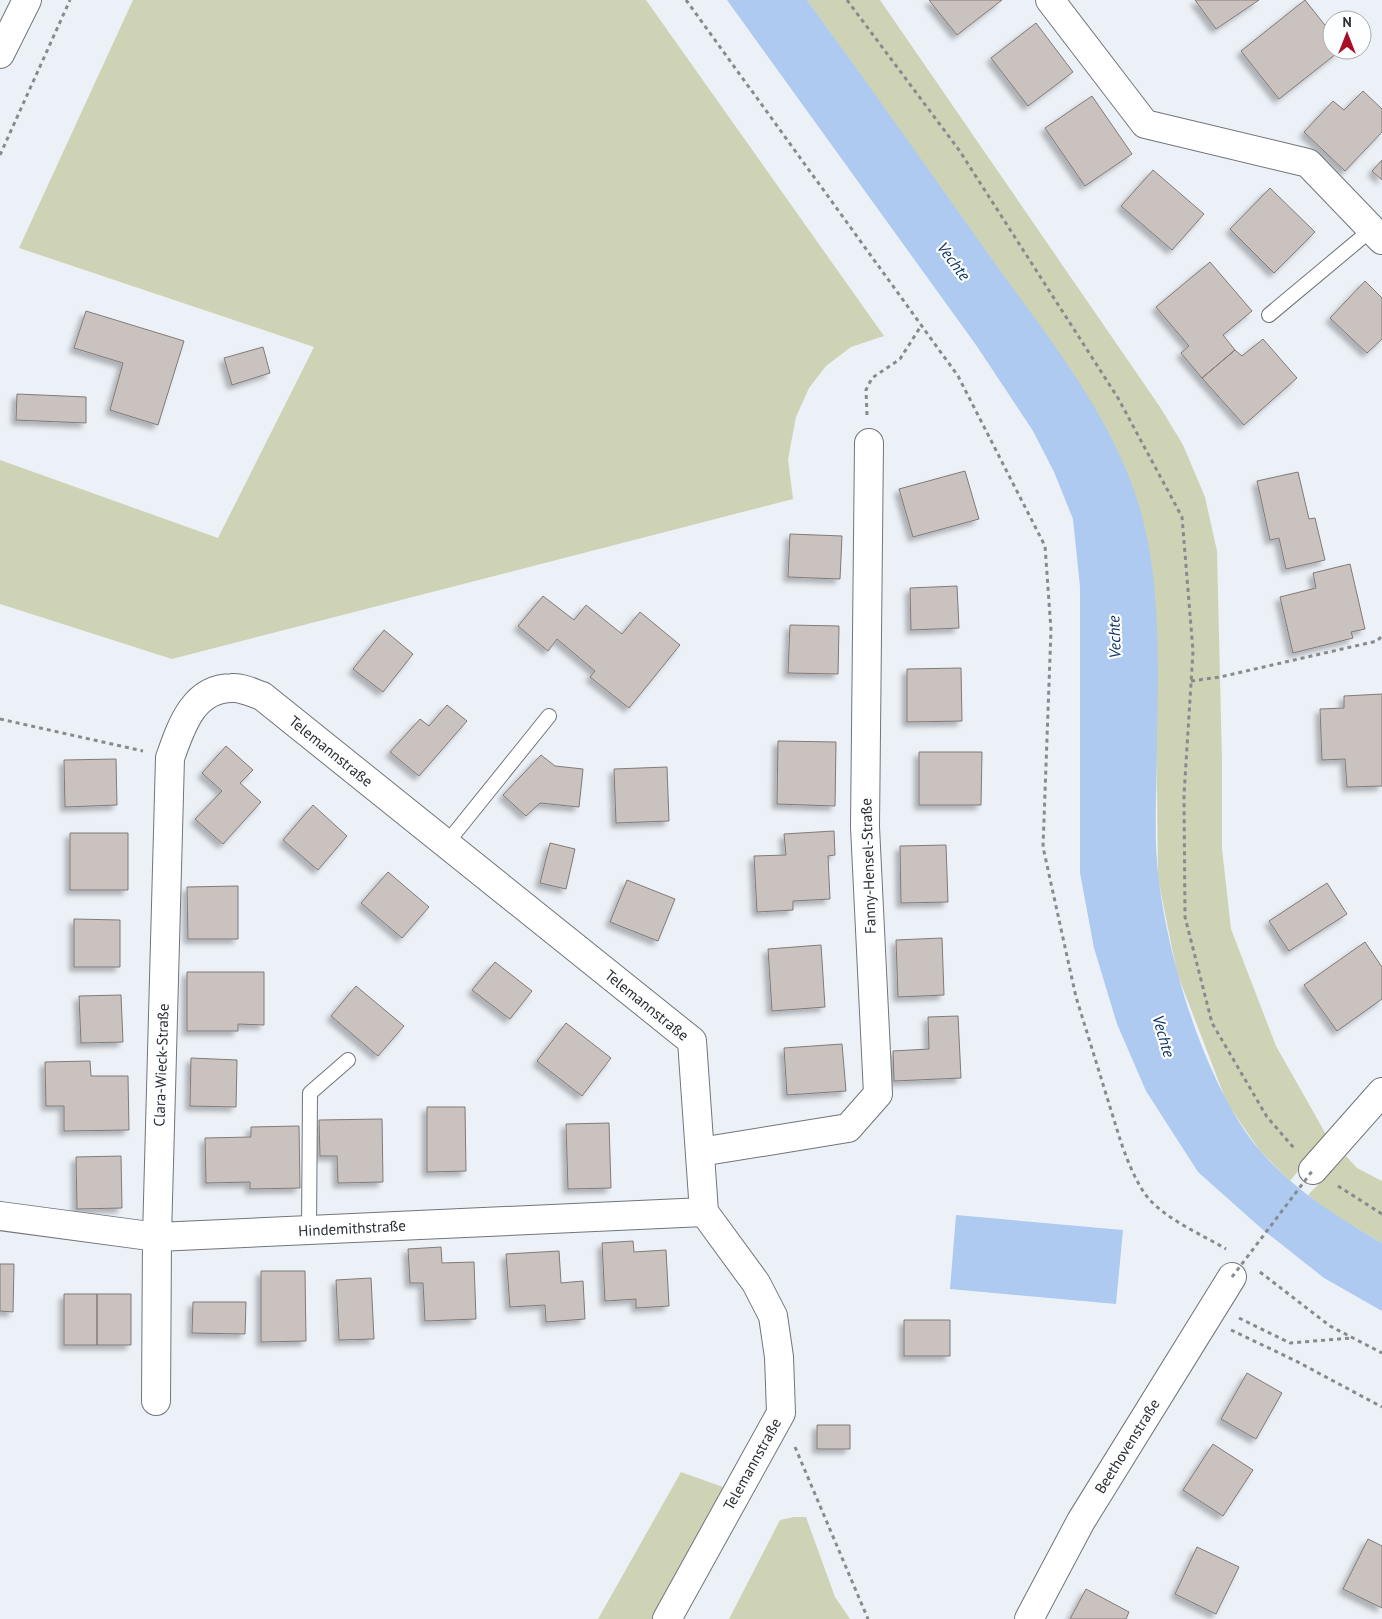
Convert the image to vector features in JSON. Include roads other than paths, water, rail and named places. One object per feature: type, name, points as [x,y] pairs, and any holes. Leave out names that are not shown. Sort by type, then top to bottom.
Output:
[{"type":"street","points":[[0,54],[27,0]]},
{"type":"street","points":[[1050,0],[1145,124],[1308,163],[1377,234]]},
{"type":"street","name":"Fanny-Hensel-Straße","points":[[700,1152],[848,1128],[878,1094],[865,827],[869,443]]},
{"type":"street","name":"Telemannstraße","points":[[180,730],[192,707],[208,693],[233,688],[262,696],[692,1041],[704,1212],[756,1283],[773,1316],[779,1356],[781,1413],[667,1619]]},
{"type":"street","name":"Clara-Wieck-Straße","points":[[156,1401],[157,1237],[170,758],[180,730]]},
{"type":"street","points":[[1314,1168],[1382,1092]]},
{"type":"street","name":"Hindemithstraße","points":[[0,1216],[157,1237],[704,1212]]},
{"type":"street","name":"Beethovenstraße","points":[[1029,1619],[1081,1520],[1210,1311],[1242,1264]]},
{"type":"lane","points":[[1269,315],[1377,234]]},
{"type":"lane","points":[[446,844],[549,716]]},
{"type":"lane","points":[[309,1230],[310,1093],[348,1060]]},
{"type":"water","name":"Vechte","points":[[727,0],[807,0],[1059,352],[1096,409],[1112,439],[1138,502],[1146,532],[1155,592],[1158,654],[1157,864],[1164,914],[1181,986],[1208,1061],[1224,1095],[1242,1127],[1262,1153],[1303,1192],[1382,1243],[1382,1311],[1324,1278],[1262,1229],[1198,1172],[1146,1091],[1117,1024],[1094,948],[1080,873],[1080,587],[1073,519],[1054,472],[1033,431],[976,345]]},
{"type":"water","points":[[956,1215],[1123,1230],[1116,1304],[950,1289]]}]
